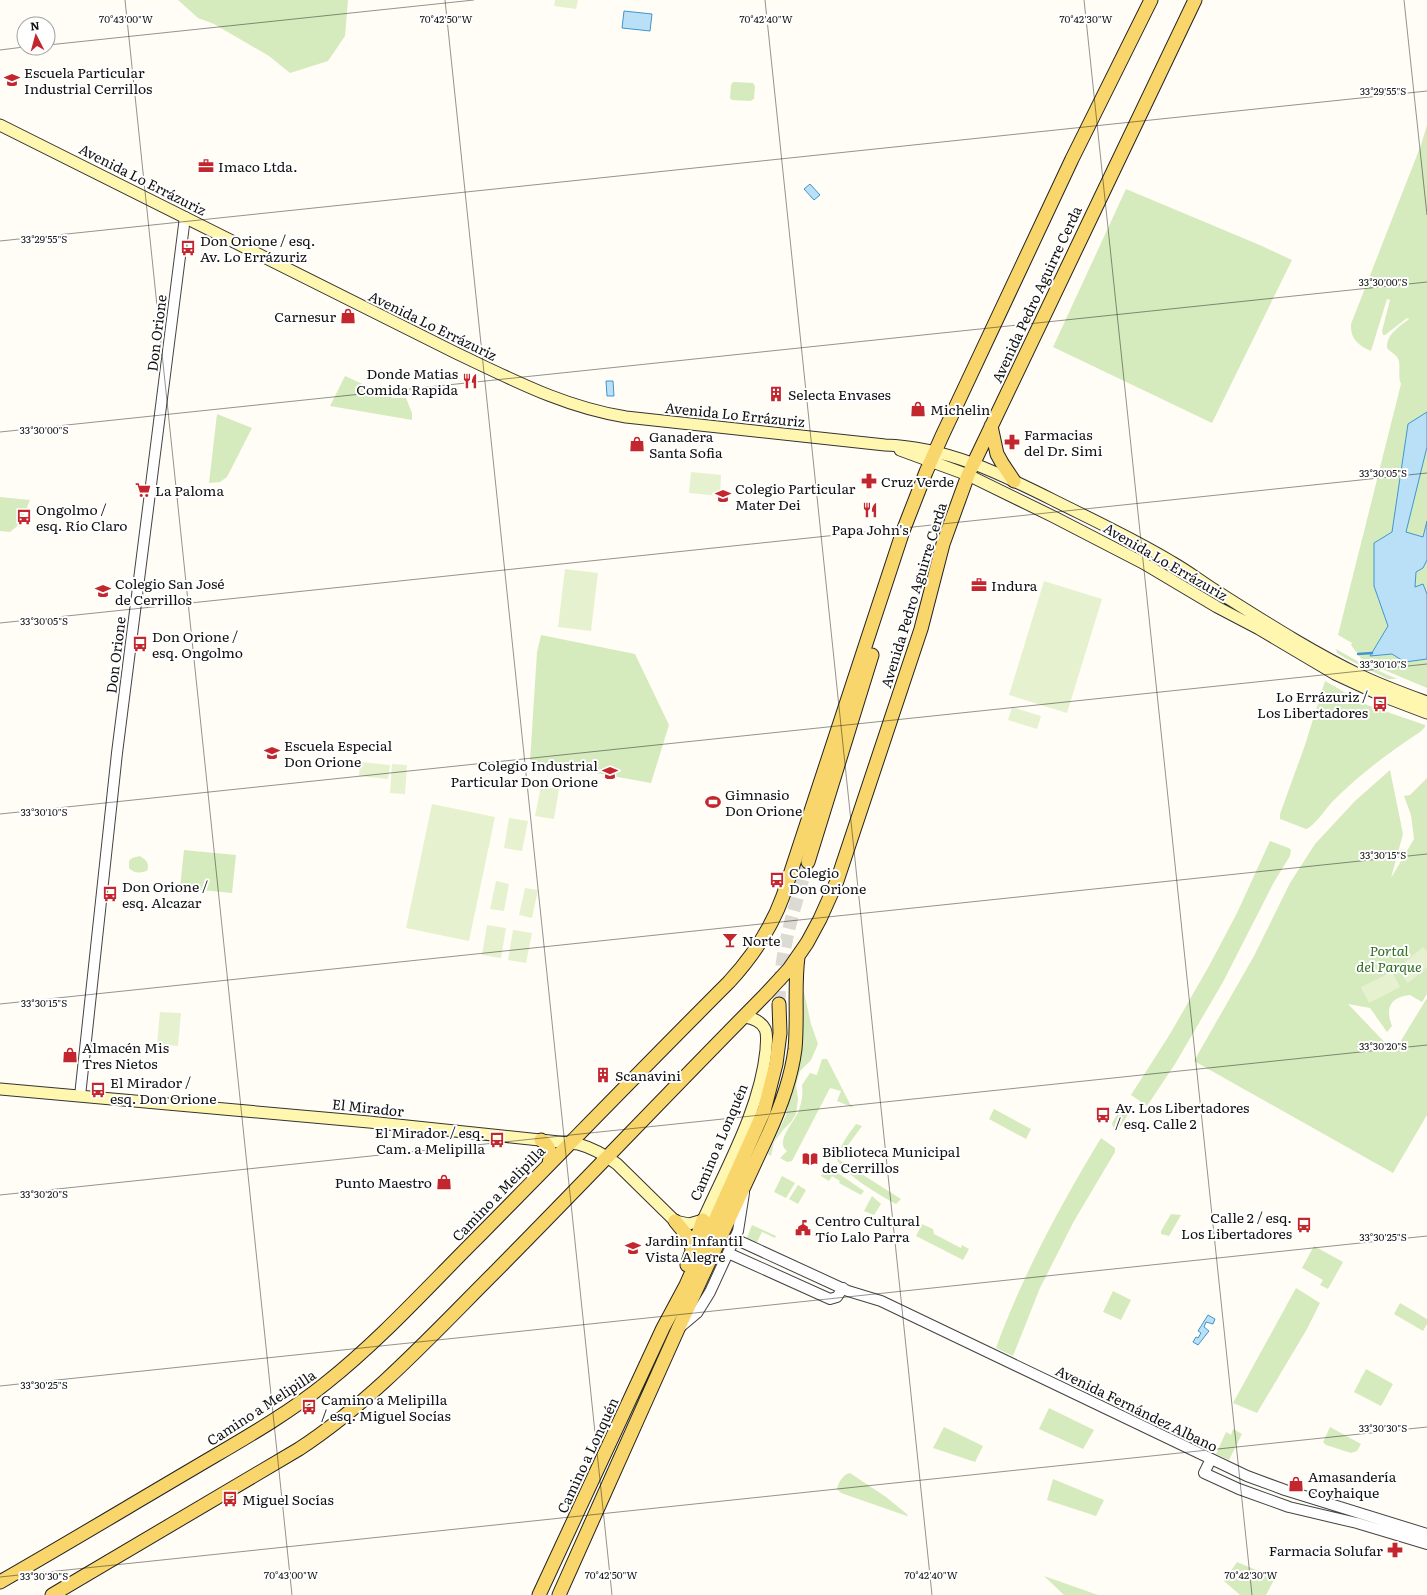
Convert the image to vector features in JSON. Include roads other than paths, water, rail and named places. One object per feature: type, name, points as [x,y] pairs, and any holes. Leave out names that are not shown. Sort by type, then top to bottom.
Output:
[{"type":"main road","name":"Avenida Pedro Aguirre Cerda","points":[[570,1142],[737,973],[754,952],[771,924],[783,896],[904,531],[932,457],[1069,167],[1151,0]]},
{"type":"main road","name":"Avenida Pedro Aguirre Cerda","points":[[608,1157],[777,983],[798,955],[820,919],[843,865],[924,618],[948,530],[968,475],[1195,0]]},
{"type":"main road","name":"Avenida Lo Errázuriz","points":[[0,125],[456,354],[529,388],[570,404],[599,412],[633,418],[916,447],[932,457],[1122,551],[1335,674],[1385,697],[1427,713]]},
{"type":"main road","points":[[991,426],[997,454],[1014,480]]},
{"type":"main road","name":"Avenida Lo Errázuriz","points":[[932,457],[974,462],[1014,480],[1171,561],[1270,624],[1348,669],[1427,702]]},
{"type":"main road","points":[[808,862],[888,601],[904,531]]},
{"type":"main road","points":[[559,1595],[678,1329],[775,1120],[785,1092],[795,1047],[795,983],[798,955]]},
{"type":"main road","points":[[663,1328],[686,1285],[764,1111],[773,1080],[777,1058],[780,1033],[779,1004]]},
{"type":"main road","name":"Camino a Lonquén","points":[[703,1220],[748,1118],[762,1072],[766,1046],[765,1030],[759,1022],[745,1016]]},
{"type":"main road","name":"El Mirador","points":[[0,1089],[369,1122],[570,1142],[591,1148],[618,1164],[675,1221]]},
{"type":"main road","points":[[541,1140],[551,1153],[550,1162]]},
{"type":"main road","name":"Camino a Melipilla","points":[[0,1582],[251,1434],[294,1407],[320,1388],[380,1336],[570,1142]]},
{"type":"main road","points":[[52,1595],[299,1449],[345,1416],[379,1387],[411,1356],[608,1157]]},
{"type":"main road","points":[[663,1328],[669,1306],[683,1275],[703,1220]]},
{"type":"main road","points":[[675,1221],[689,1224],[703,1220]]},
{"type":"main road","points":[[675,1221],[689,1238],[692,1249]]},
{"type":"main road","name":"Camino a Lonquén","points":[[539,1595],[663,1328]]},
{"type":"street","name":"Don Orione","points":[[80,1096],[117,753],[185,217]]},
{"type":"street","points":[[678,1329],[692,1319],[702,1306],[735,1239],[739,1225],[745,1184]]},
{"type":"street","name":"Avenida Fernández Albano","points":[[735,1239],[843,1288],[881,1301],[1246,1476],[1278,1488],[1427,1534]]},
{"type":"street","points":[[728,1253],[830,1298],[837,1297],[843,1288]]},
{"type":"street","name":"Avenida Fernández Albano","points":[[1211,1459],[1204,1473],[1245,1491],[1289,1508],[1358,1523],[1427,1544]]},
{"type":"water","points":[[624,11],[652,14],[650,31],[622,28]]},
{"type":"water","points":[[810,184],[820,195],[814,200],[804,189]]},
{"type":"water","points":[[606,381],[613,381],[614,396],[607,396]]},
{"type":"water","points":[[1427,412],[1427,447],[1406,532],[1423,537],[1427,521],[1427,560],[1423,568],[1416,572],[1415,587],[1423,584],[1427,594],[1427,659],[1405,662],[1392,654],[1370,656],[1388,626],[1374,586],[1374,543],[1392,532],[1408,424]]},
{"type":"water","points":[[1208,1315],[1215,1319],[1213,1324],[1206,1322],[1204,1327],[1209,1331],[1198,1345],[1193,1342],[1201,1333],[1198,1331]]},
{"type":"waterway","points":[[1358,654],[1372,653]]},
{"type":"tunnel","points":[[779,1004],[782,966],[788,932],[808,862]]},
{"type":"place","name":"Escuela Particular Industrial Cerrillos","points":[[12,80]]},
{"type":"place","name":"Imaco Ltda.","points":[[206,166]]},
{"type":"place","name":"Don Orione / esq. Av. Lo Errázuriz","points":[[188,248]]},
{"type":"place","name":"Carnesur","points":[[348,316]]},
{"type":"place","name":"Donde Matias Comida Rapida","points":[[470,381]]},
{"type":"place","name":"Selecta Envases","points":[[776,394]]},
{"type":"place","name":"Michelin","points":[[918,409]]},
{"type":"place","name":"Farmacias del Dr. Simi","points":[[1012,442]]},
{"type":"place","name":"Ganadera Santa Sofia","points":[[637,444]]},
{"type":"place","name":"Cruz Verde","points":[[869,481]]},
{"type":"place","name":"La Paloma","points":[[143,490]]},
{"type":"place","name":"Colegio Particular Mater Dei","points":[[723,496]]},
{"type":"place","name":"Papa John's","points":[[870,510]]},
{"type":"place","name":"Ongolmo / esq. Río Claro","points":[[24,517]]},
{"type":"place","name":"Indura","points":[[979,585]]},
{"type":"place","name":"Colegio San José de Cerrillos","points":[[103,591]]},
{"type":"place","name":"Don Orione / esq. Ongolmo","points":[[140,644]]},
{"type":"place","name":"Lo Errázuriz / Los Libertadores","points":[[1380,704]]},
{"type":"place","name":"Escuela Especial Don Orione","points":[[272,753]]},
{"type":"place","name":"Colegio Industrial Particular Don Orione","points":[[610,773]]},
{"type":"place","name":"Gimnasio Don Orione","points":[[713,802]]},
{"type":"place","name":"Colegio Don Orione","points":[[777,880]]},
{"type":"place","name":"Don Orione / esq. Alcazar","points":[[110,894]]},
{"type":"place","name":"Norte","points":[[730,940]]},
{"type":"place","name":"Almacén Mis Tres Nietos","points":[[70,1055]]},
{"type":"place","name":"Scanavini","points":[[603,1075]]},
{"type":"place","name":"El Mirador / esq. Don Orione","points":[[98,1090]]},
{"type":"place","name":"Av. Los Libertadores / esq. Calle 2","points":[[1103,1115]]},
{"type":"place","name":"El Mirador / esq. Cam. a Melipilla","points":[[497,1140]]},
{"type":"place","name":"Biblioteca Municipal de Cerrillos","points":[[810,1159]]},
{"type":"place","name":"Punto Maestro","points":[[444,1182]]},
{"type":"place","name":"Calle 2 / esq. Los Libertadores","points":[[1304,1225]]},
{"type":"place","name":"Centro Cultural Tío Lalo Parra","points":[[803,1228]]},
{"type":"place","name":"Jardin Infantil Vista Alegre","points":[[633,1248]]},
{"type":"place","name":"Camino a Melipilla / esq. Miguel Socías","points":[[309,1407]]},
{"type":"place","name":"Amasandería Coyhaique","points":[[1296,1484]]},
{"type":"place","name":"Miguel Socías","points":[[230,1499]]},
{"type":"place","name":"Farmacia Solufar","points":[[1395,1550]]},
{"type":"park label","name":"Portal del Parque","points":[[1389,958]]}]
